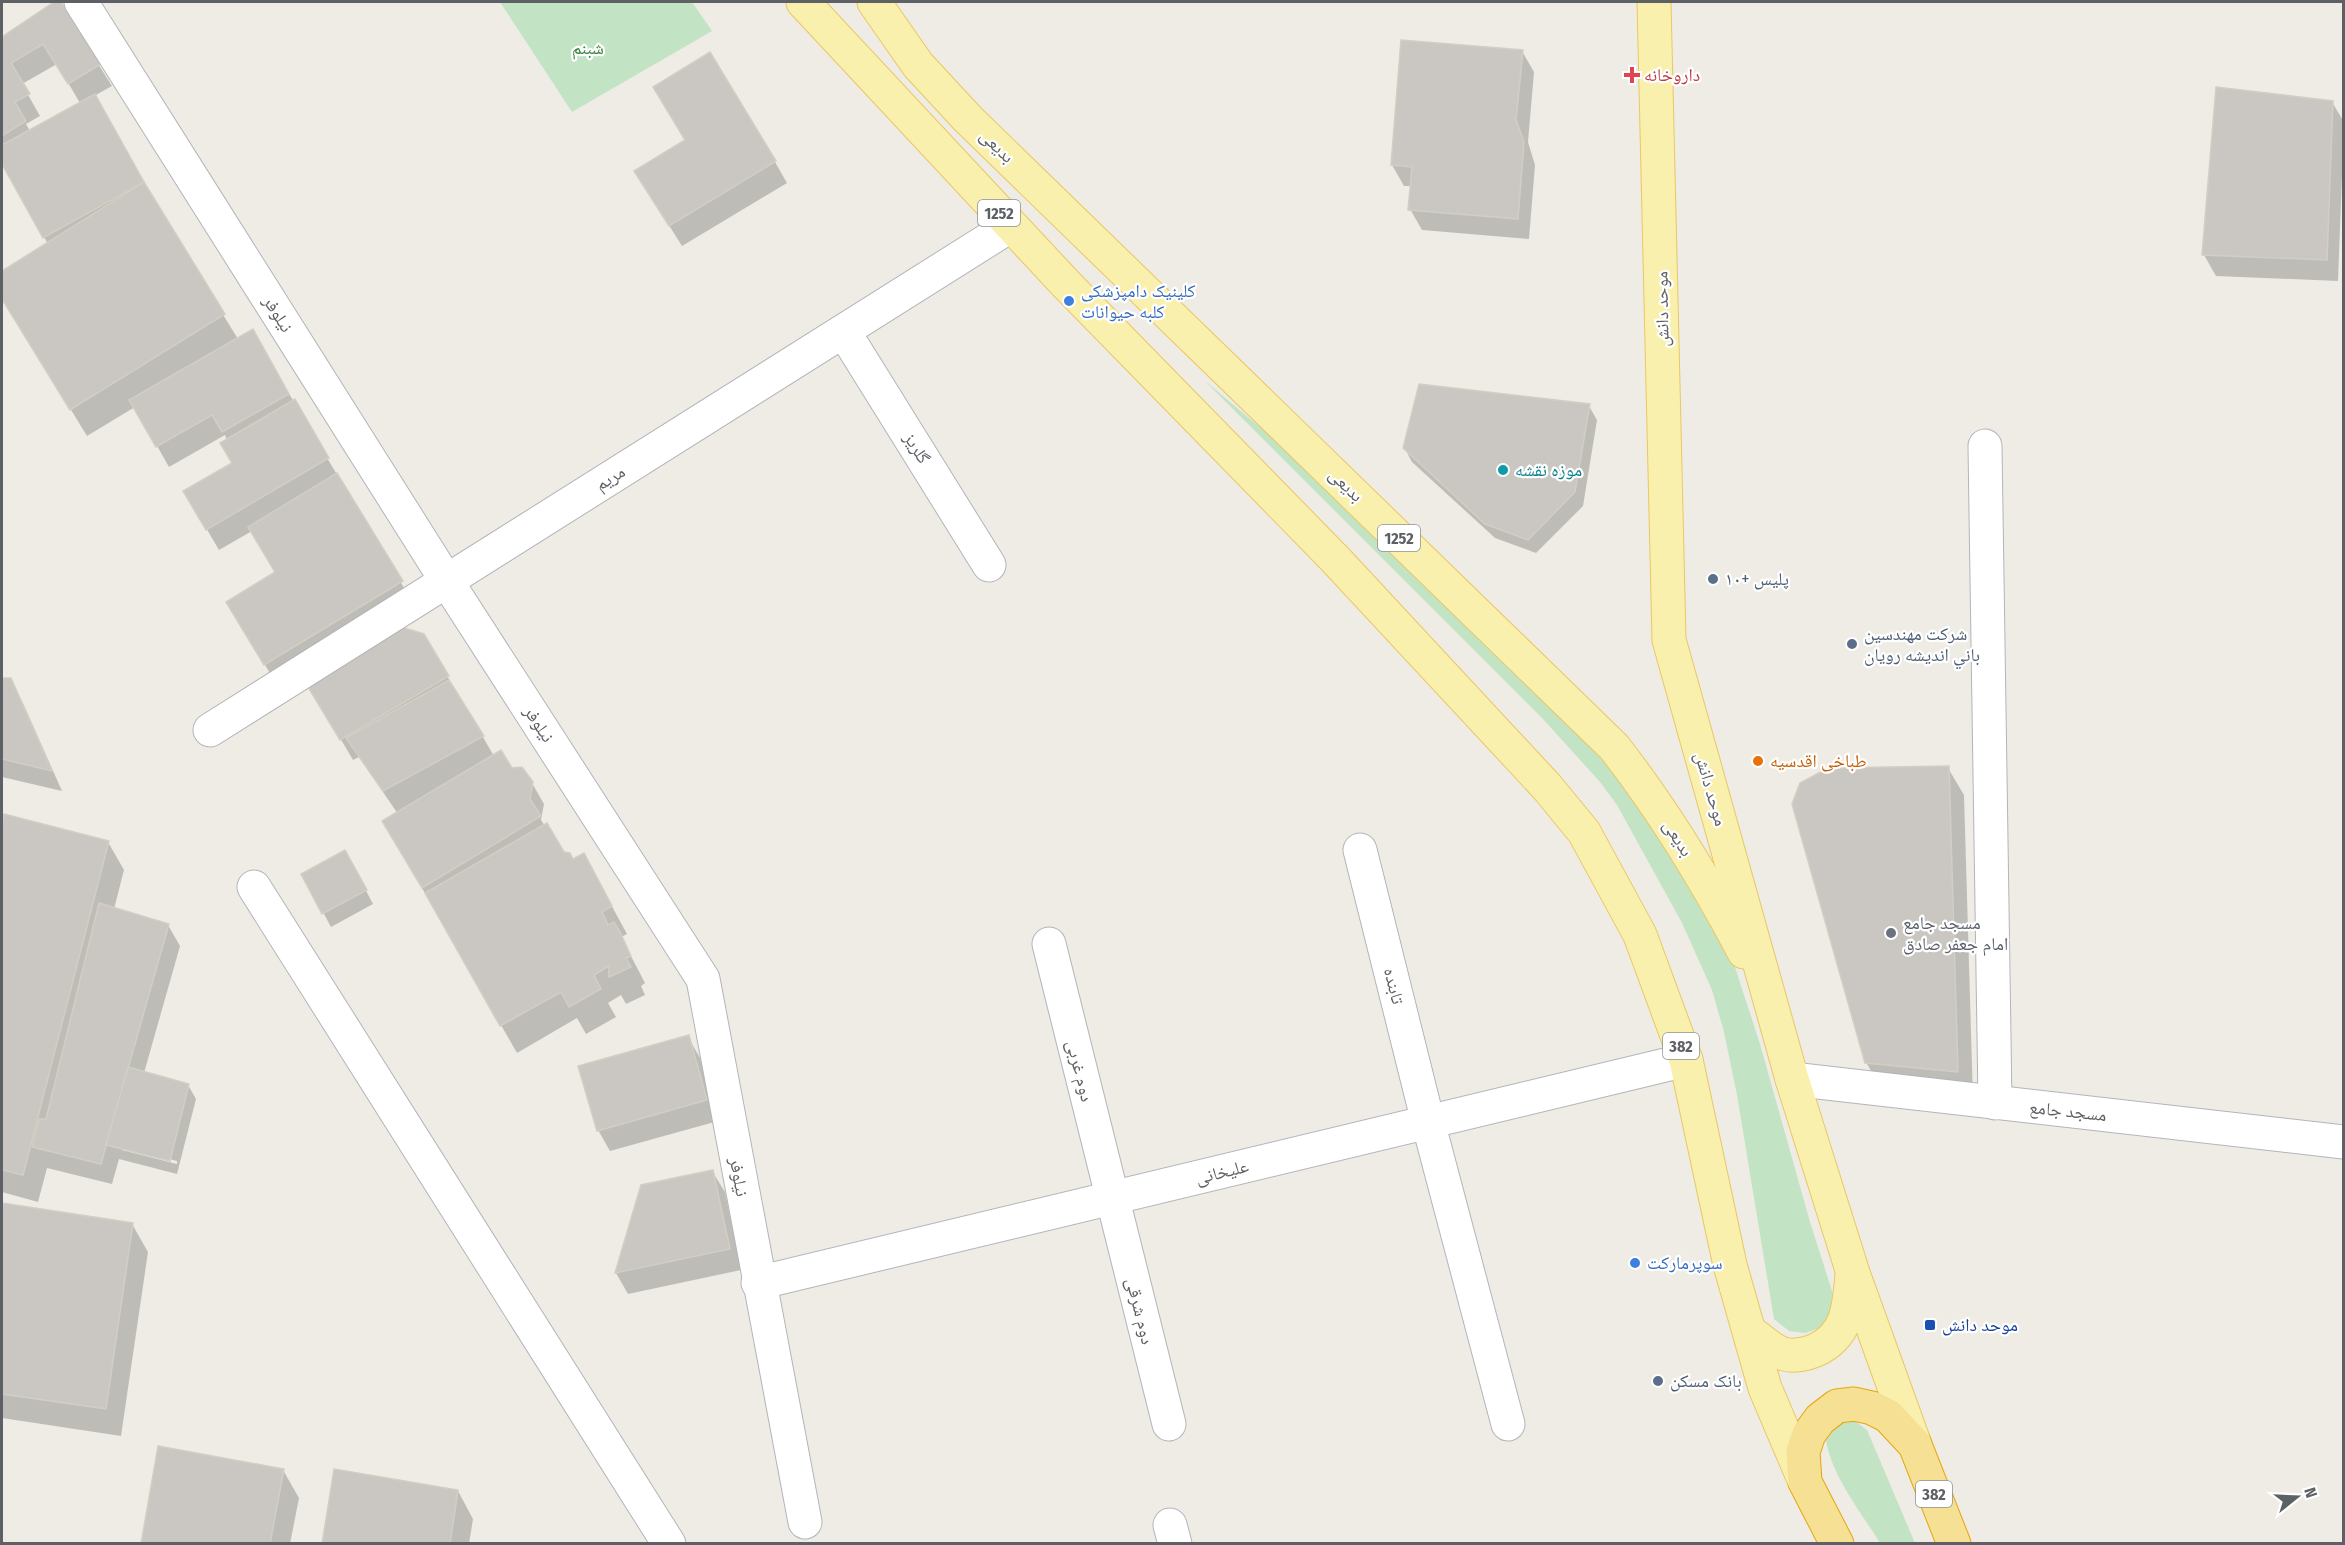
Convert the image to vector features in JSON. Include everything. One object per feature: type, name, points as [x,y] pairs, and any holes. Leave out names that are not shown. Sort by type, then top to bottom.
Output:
[{"type":"highway","points":[[1805,1482],[1803,1452],[1809,1434],[1820,1419],[1837,1406],[1854,1404],[1872,1408],[1888,1416],[1915,1445]]},
{"type":"highway","name":"موحد دانش","points":[[1915,1445],[1954,1544]]},
{"type":"highway","name":"382","points":[[1805,1482],[1836,1544]]},
{"type":"main road","name":"1252","points":[[803,2],[1010,226],[1335,559],[1547,787]]},
{"type":"main road","name":"بدیعی","points":[[874,2],[918,65],[968,118],[1614,747],[1646,788],[1685,849],[1771,1003]]},
{"type":"main road","name":"موحد دانش","points":[[1654,2],[1669,640],[1792,1079],[1852,1270],[1915,1445]]},
{"type":"main road","name":"382","points":[[1547,787],[1584,832],[1640,935],[1686,1060],[1730,1265],[1765,1388],[1805,1482]]},
{"type":"main road","points":[[1749,1331],[1784,1354],[1808,1353],[1831,1343],[1841,1327],[1849,1305],[1852,1270]]},
{"type":"street","name":"نیلوفر","points":[[81,2],[446,580],[703,979],[805,1522]]},
{"type":"street","name":"مریم","points":[[210,730],[1010,226]]},
{"type":"street","name":"گلریز","points":[[844,332],[989,565]]},
{"type":"street","points":[[1985,446],[1995,1103]]},
{"type":"street","name":"تابنده","points":[[1360,850],[1428,1122],[1508,1424]]},
{"type":"street","points":[[254,887],[669,1544]]},
{"type":"street","name":"دوم غربی","points":[[1048,944],[1112,1198]]},
{"type":"street","name":"علیخانی","points":[[759,1283],[1686,1060]]},
{"type":"street","name":"مسجد جامع","points":[[1792,1079],[2343,1142]]},
{"type":"street","name":"دوم شرقی","points":[[1112,1198],[1169,1424]]},
{"type":"green space","name":"شبنم","points":[[500,2],[692,2],[712,31],[572,112]]},
{"type":"green space","points":[[1204,380],[1374,524],[1622,772],[1734,964],[1760,1044],[1810,1222],[1833,1294],[1829,1319],[1820,1328],[1805,1333],[1789,1331],[1774,1319],[1737,1095],[1724,1032],[1712,990],[1682,923],[1617,805],[1600,782],[1543,719]]},
{"type":"green space","points":[[1842,1421],[1855,1421],[1867,1430],[1915,1543],[1880,1543],[1848,1494],[1835,1468],[1826,1441],[1829,1433]]},
{"type":"building","points":[[54,2],[61,2],[101,64],[68,84],[43,44],[11,63],[30,94],[15,102],[26,121],[2,136],[2,37]]},
{"type":"building","points":[[1401,40],[1523,50],[1516,120],[1524,142],[1518,219],[1408,210],[1412,167],[1391,165]]},
{"type":"building","points":[[710,52],[776,161],[669,226],[634,171],[685,140],[653,87]]},
{"type":"building","points":[[2216,87],[2333,101],[2327,260],[2202,255]]},
{"type":"building","points":[[95,94],[144,182],[43,238],[2,164],[2,145]]},
{"type":"building","points":[[144,182],[225,314],[70,410],[2,299],[2,271]]},
{"type":"building","points":[[253,329],[289,394],[222,432],[212,415],[156,447],[129,400]]},
{"type":"building","name":"موزه نقشه","points":[[1419,384],[1590,404],[1575,492],[1528,540],[1485,524],[1403,448]]},
{"type":"building","points":[[295,399],[329,458],[206,530],[183,491],[232,463],[220,443]]},
{"type":"building","points":[[337,473],[403,581],[264,665],[226,602],[275,572],[248,527]]},
{"type":"building","points":[[398,626],[424,634],[449,676],[340,740],[305,682]]},
{"type":"building","points":[[2,678],[11,678],[52,771],[2,759]]},
{"type":"building","points":[[449,680],[484,736],[383,791],[346,738]]},
{"type":"building","points":[[501,750],[512,768],[522,767],[533,782],[530,799],[541,816],[422,888],[382,821]]},
{"type":"building","name":"مسجد جامع امام جعفر صادق","points":[[1949,766],[1958,1072],[1865,1063],[1792,804],[1800,783],[1828,768]]},
{"type":"building","points":[[4,814],[109,841],[23,1175],[2,1170],[2,825]]},
{"type":"building","points":[[547,823],[564,852],[570,853],[573,859],[584,853],[612,906],[602,912],[608,925],[614,922],[620,932],[631,956],[626,958],[631,967],[609,977],[609,966],[594,975],[601,989],[569,1007],[561,992],[500,1026],[425,893]]},
{"type":"building","points":[[345,850],[367,890],[322,914],[301,874]]},
{"type":"building","points":[[99,903],[169,924],[101,1164],[32,1147],[39,1119],[46,1119]]},
{"type":"building","points":[[689,1035],[707,1100],[597,1131],[578,1066]]},
{"type":"building","points":[[128,1067],[189,1084],[170,1161],[106,1145]]},
{"type":"building","points":[[713,1170],[730,1249],[615,1273],[641,1185]]},
{"type":"building","points":[[2,1203],[133,1223],[106,1409],[2,1394]]},
{"type":"building","points":[[158,1446],[284,1469],[270,1544],[141,1544]]},
{"type":"building","points":[[334,1469],[458,1490],[450,1544],[322,1544]]},
{"type":"place","name":"داروخانه","points":[[1632,75]]},
{"type":"place","name":"کلینیک دامپزشکی کلبه حیوانات","points":[[1069,301]]},
{"type":"place","name":"موزه نقشه","points":[[1503,470]]},
{"type":"place","name":"پلیس +۱۰","points":[[1713,579]]},
{"type":"place","name":"شركت مهندسين باني انديشه رويان","points":[[1852,644]]},
{"type":"place","name":"طباخى اقدسيه","points":[[1758,761]]},
{"type":"place","name":"مسجد جامع امام جعفر صادق","points":[[1891,933]]},
{"type":"place","name":"سوپرمارکت","points":[[1635,1263]]},
{"type":"place","name":"موحد دانش","points":[[1930,1325]]},
{"type":"place","name":"بانک مسکن","points":[[1658,1381]]}]
